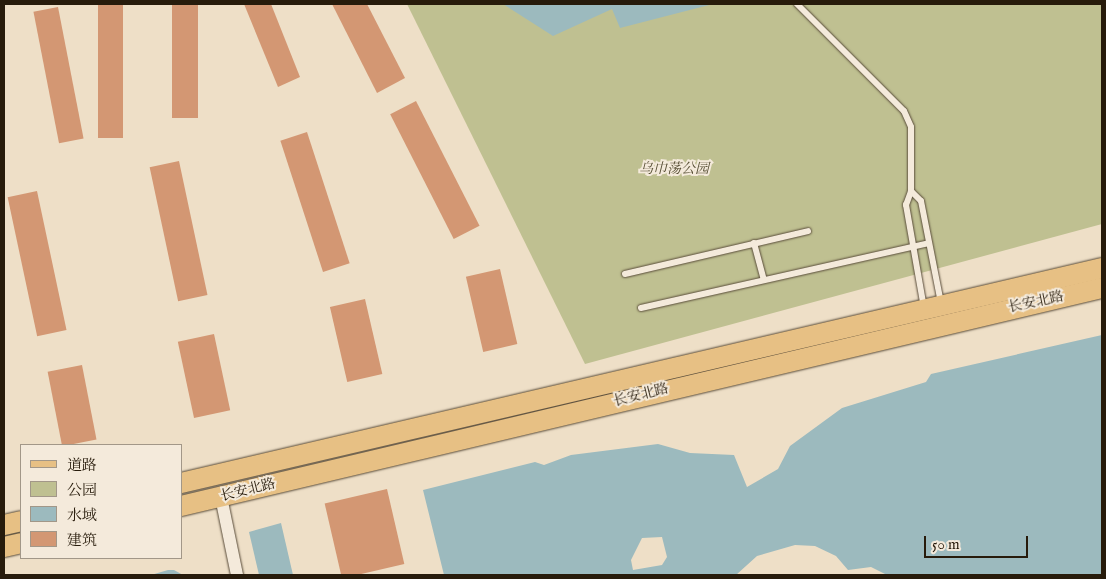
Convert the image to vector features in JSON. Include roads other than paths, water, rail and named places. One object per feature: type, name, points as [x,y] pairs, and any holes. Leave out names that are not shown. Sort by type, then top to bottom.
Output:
[{"type":"main road","name":"长安北路","points":[[182,506],[934,315],[1102,268]]},
{"type":"main road","name":"长安北路","points":[[182,483],[934,315],[1102,288]]},
{"type":"main road","points":[[4,525],[20,521]]},
{"type":"main road","points":[[4,547],[20,543]]},
{"type":"street","points":[[221,497],[237,575]]},
{"type":"lane","points":[[797,4],[904,111],[911,127],[910,192],[906,204],[913,246],[934,315]]},
{"type":"lane","points":[[910,192],[921,201],[929,243],[934,315]]},
{"type":"lane","points":[[625,274],[808,231]]},
{"type":"lane","points":[[754,243],[764,280]]},
{"type":"lane","points":[[641,308],[929,243]]},
{"type":"water","points":[[503,4],[713,4],[620,28],[612,9],[553,36]]},
{"type":"water","points":[[1102,335],[1102,575],[887,575],[871,567],[848,570],[836,556],[815,546],[795,545],[757,556],[736,575],[444,575],[423,490],[535,462],[544,465],[571,455],[658,444],[690,453],[734,455],[747,487],[778,469],[790,446],[842,408],[926,382],[931,374]],"holes":[[[662,537],[667,557],[662,565],[633,570],[631,560],[642,538]]]},
{"type":"water","points":[[281,523],[293,575],[259,575],[249,532]]},
{"type":"water","points":[[168,570],[174,570],[183,575],[151,575]]},
{"type":"park label","name":"乌巾荡公园","points":[[674,169]]}]
